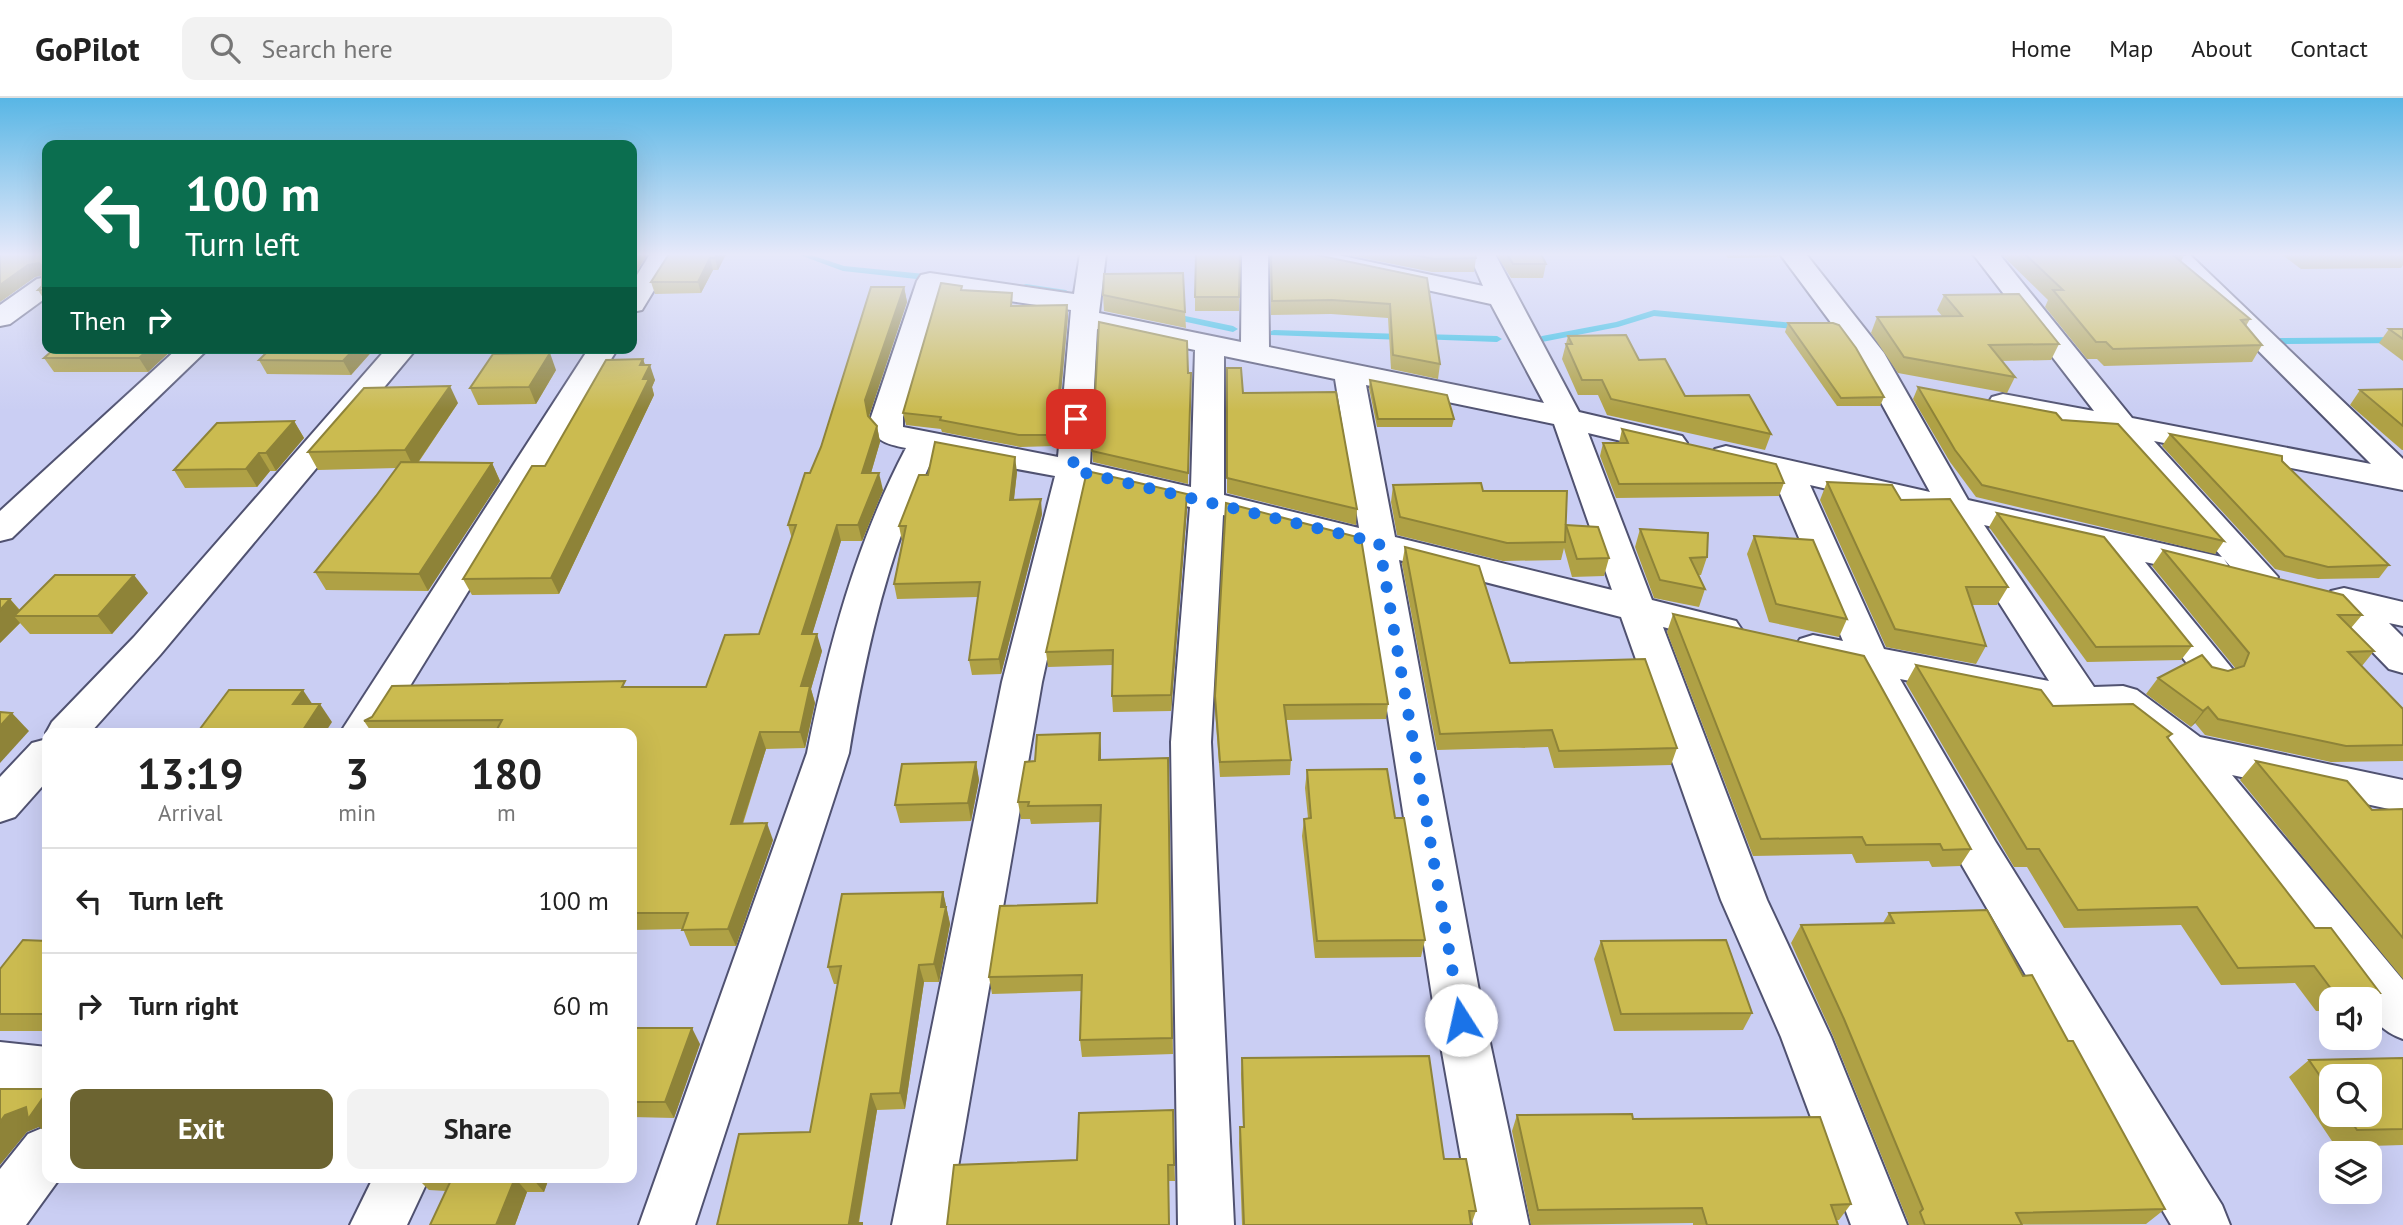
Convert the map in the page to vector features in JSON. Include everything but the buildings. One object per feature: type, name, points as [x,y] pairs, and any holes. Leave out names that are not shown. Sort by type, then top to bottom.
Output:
[{"type":"street","points":[[0,318],[16,307]]},
{"type":"street","points":[[922,307],[887,417],[887,431],[897,437],[1073,470],[1208,501],[1767,639],[2083,702],[2123,700],[2188,750],[2403,1017]]},
{"type":"street","points":[[1062,307],[1255,355],[1567,418],[2272,580],[2121,425],[2028,307]]},
{"type":"street","points":[[920,1225],[1022,682],[1073,470],[1086,307]]},
{"type":"street","points":[[1255,307],[1255,355]]},
{"type":"street","points":[[1507,307],[1567,418],[1744,900],[1806,1037],[1879,1225]]},
{"type":"street","points":[[1833,307],[1868,353],[1956,508],[2083,702]]},
{"type":"street","points":[[2229,307],[2403,478]]},
{"type":"street","points":[[1206,1225],[1191,742],[1208,501],[1210,344]]},
{"type":"street","points":[[0,530],[189,354]]},
{"type":"street","points":[[71,728],[147,646],[398,354]]},
{"type":"street","points":[[363,728],[589,354]]},
{"type":"street","points":[[1349,372],[1456,996],[1501,1225]]},
{"type":"street","points":[[1885,382],[1924,389]]},
{"type":"street","points":[[1976,399],[2403,478]]},
{"type":"street","points":[[667,1225],[828,753],[842,675],[895,500],[925,443]]},
{"type":"street","points":[[1787,470],[1869,658],[1986,865],[2202,1225]]},
{"type":"street","points":[[2109,541],[2216,671]]},
{"type":"street","points":[[2403,614],[2332,597],[2403,660]]},
{"type":"street","points":[[2188,750],[2403,796]]},
{"type":"street","points":[[0,805],[42,759]]},
{"type":"street","points":[[0,1065],[42,1069]]},
{"type":"street","points":[[0,1213],[42,1158]]},
{"type":"street","points":[[378,1225],[399,1183]]},
{"type":"waterway","points":[[1542,339],[1618,324],[1654,313],[1804,327]]},
{"type":"waterway","points":[[1171,316],[1233,329]]},
{"type":"waterway","points":[[1274,333],[1403,337]]},
{"type":"waterway","points":[[1421,337],[1497,339]]},
{"type":"waterway","points":[[2279,341],[2403,340]]},
{"type":"route","points":[[1076,419],[1073,470],[1379,543],[1461,1020]]}]
